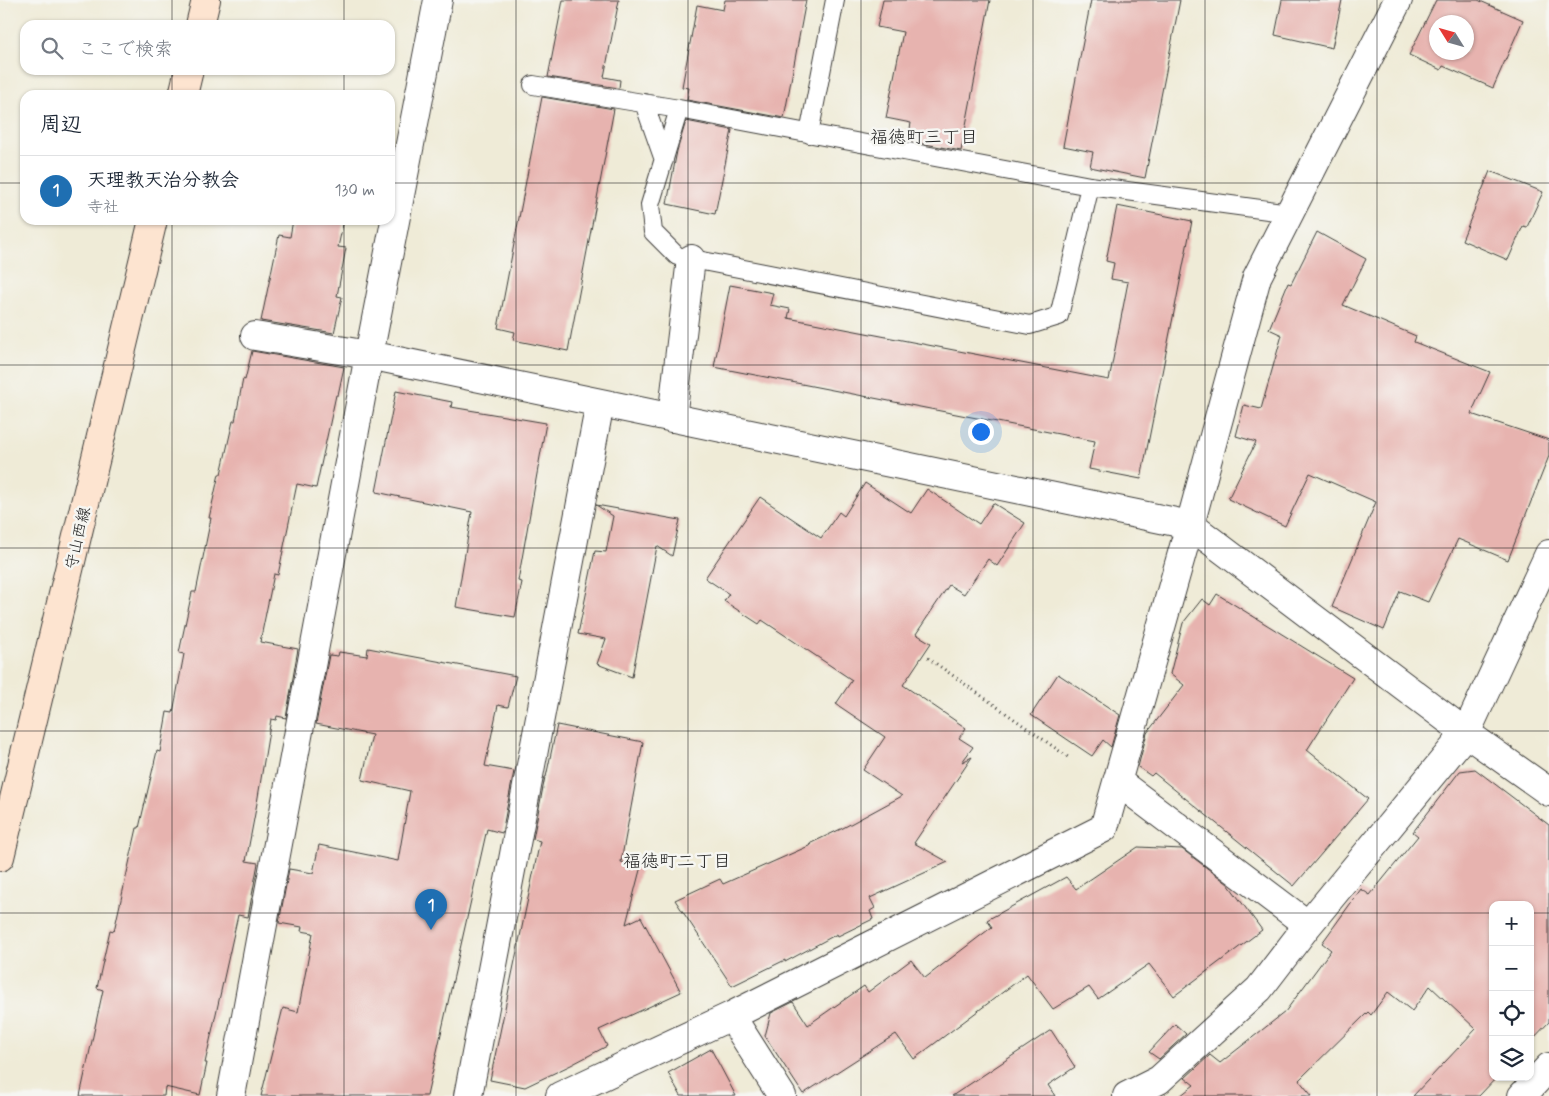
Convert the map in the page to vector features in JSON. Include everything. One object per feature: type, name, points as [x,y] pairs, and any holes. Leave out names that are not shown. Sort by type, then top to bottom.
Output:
[{"type":"main road","points":[[201,20],[206,0]]},
{"type":"main road","points":[[184,90],[188,75]]},
{"type":"main road","name":"守山西線","points":[[0,856],[8,799],[152,225]]},
{"type":"street","points":[[395,221],[438,0]]},
{"type":"street","points":[[560,1096],[731,1016],[1104,828],[1190,525],[1257,277],[1398,0]]},
{"type":"street","points":[[231,1096],[394,225]]},
{"type":"street","points":[[672,418],[692,259]]},
{"type":"street","points":[[254,336],[369,355],[1190,525],[1466,733],[1549,792]]},
{"type":"street","points":[[468,1096],[600,403]]},
{"type":"street","points":[[1127,1096],[1159,1080],[1259,989],[1308,924],[1466,733],[1549,554]]},
{"type":"street","points":[[1116,781],[1308,924]]},
{"type":"street","points":[[731,1016],[782,1096]]},
{"type":"street","points":[[1522,1096],[1549,1067]]},
{"type":"lane","points":[[809,134],[835,0]]},
{"type":"lane","points":[[532,85],[678,109],[1090,186],[1290,213]]},
{"type":"lane","points":[[644,104],[664,160]]},
{"type":"lane","points":[[678,109],[650,205],[653,232],[677,256],[1030,326],[1059,316],[1090,186]]},
{"type":"path","points":[[928,658],[1068,757]]},
{"type":"building","points":[[563,0],[619,0],[604,77],[620,80],[619,88],[548,77]]},
{"type":"building","points":[[725,0],[806,0],[784,118],[687,100],[689,88],[682,87],[697,5],[723,10]]},
{"type":"building","points":[[883,0],[990,0],[961,151],[910,141],[911,123],[886,118],[903,32],[877,27]]},
{"type":"building","points":[[1091,0],[1180,0],[1145,178],[1090,167],[1093,152],[1063,146]]},
{"type":"building","points":[[1282,0],[1342,0],[1332,48],[1275,35]]},
{"type":"building","points":[[1436,0],[1478,0],[1523,20],[1493,88],[1443,66],[1441,70],[1409,55]]},
{"type":"building","points":[[542,97],[614,109],[568,351],[513,340],[515,332],[498,328]]},
{"type":"building","points":[[686,121],[732,130],[715,214],[667,204],[677,151]]},
{"type":"building","points":[[1490,171],[1543,192],[1527,227],[1523,226],[1508,260],[1462,240]]},
{"type":"building","points":[[1117,206],[1192,221],[1141,479],[1089,469],[1095,441],[714,367],[730,285],[773,293],[770,305],[790,309],[788,318],[1109,380],[1128,282],[1111,279],[1114,263],[1106,261]]},
{"type":"building","points":[[292,225],[343,225],[338,247],[346,248],[337,296],[342,297],[334,333],[261,321],[279,235],[290,237]]},
{"type":"building","points":[[1317,232],[1366,259],[1343,305],[1416,336],[1414,342],[1490,372],[1471,414],[1549,440],[1549,456],[1508,560],[1458,539],[1428,602],[1400,591],[1384,630],[1332,607],[1376,502],[1310,473],[1285,526],[1228,499],[1256,442],[1236,436],[1244,405],[1261,409],[1282,335],[1269,329],[1288,283],[1291,284]]},
{"type":"building","points":[[252,351],[344,367],[316,488],[297,484],[278,575],[274,574],[260,642],[298,649],[286,718],[277,716],[276,720],[271,719],[246,861],[258,863],[248,917],[238,915],[205,1063],[207,1063],[200,1095],[165,1087],[164,1096],[80,1096],[103,990],[97,988],[110,930],[114,931],[137,828],[139,828],[157,751],[160,752],[167,712],[173,713],[184,654],[179,653],[192,592],[196,592],[219,474],[221,474],[233,421],[235,421],[243,379],[245,380]]},
{"type":"building","points":[[396,391],[452,402],[451,407],[546,423],[518,581],[522,582],[515,617],[456,607],[472,512],[376,492]]},
{"type":"building","points":[[865,483],[911,513],[927,489],[979,524],[993,503],[1025,523],[997,566],[988,559],[964,594],[949,585],[916,634],[931,643],[903,685],[966,728],[959,738],[973,747],[962,762],[972,757],[914,843],[948,862],[870,898],[875,908],[870,911],[873,919],[838,936],[837,934],[785,962],[785,960],[732,986],[675,900],[720,879],[723,884],[811,845],[809,844],[902,796],[863,770],[885,737],[836,704],[852,680],[762,620],[759,624],[724,601],[729,594],[705,578],[760,497],[821,538],[839,512],[844,516]]},
{"type":"building","points":[[596,505],[680,520],[672,556],[657,546],[632,677],[597,664],[606,639],[578,634],[595,551],[606,552],[613,516]]},
{"type":"building","points":[[1217,594],[1353,678],[1307,750],[1368,799],[1294,886],[1154,773],[1151,776],[1138,767],[1147,733],[1184,685],[1170,674],[1183,623],[1202,599],[1210,605]]},
{"type":"building","points":[[368,648],[516,676],[508,707],[498,705],[485,766],[514,771],[502,833],[487,829],[427,1096],[261,1096],[283,1008],[298,1012],[313,933],[301,931],[302,927],[279,923],[289,869],[313,873],[319,845],[398,861],[410,791],[362,780],[372,735],[316,724],[329,655],[338,656],[339,652],[367,656]]},
{"type":"building","points":[[1058,674],[1120,715],[1111,747],[1103,740],[1092,756],[1031,715]]},
{"type":"building","points":[[557,725],[643,742],[621,862],[641,866],[626,924],[641,917],[681,992],[599,1030],[607,1046],[525,1087],[490,1080],[540,841],[533,839]]},
{"type":"building","points":[[1475,769],[1549,825],[1549,1022],[1534,1038],[1534,901],[1489,901],[1489,1081],[1493,1081],[1479,1096],[1413,1096],[1476,1029],[1430,986],[1412,1011],[1388,992],[1371,1015],[1368,1012],[1299,1080],[1312,1096],[1180,1096],[1194,1085],[1185,1078],[1210,1055],[1220,1063],[1285,1012],[1331,950],[1322,943],[1361,889],[1370,895],[1418,836],[1413,832],[1460,771]]},
{"type":"building","points":[[1138,847],[1182,849],[1228,884],[1262,930],[1174,996],[1149,964],[1098,999],[1089,987],[1053,1009],[1027,974],[914,1059],[896,1034],[803,1094],[765,1036],[771,1013],[793,1002],[808,1025],[864,986],[868,992],[911,960],[925,978],[992,927],[987,920],[1066,877],[1076,889]]},
{"type":"building","points":[[1175,1024],[1186,1034],[1159,1059],[1149,1052]]},
{"type":"building","points":[[1051,1030],[1075,1067],[1048,1085],[1055,1096],[952,1096]]},
{"type":"building","points":[[711,1049],[736,1096],[681,1096],[668,1073]]},
{"type":"place","name":"天理教天治分教会","points":[[431,930]]},
{"type":"district","name":"福徳町三丁目","points":[[924,137]]},
{"type":"district","name":"福徳町二丁目","points":[[677,861]]}]
